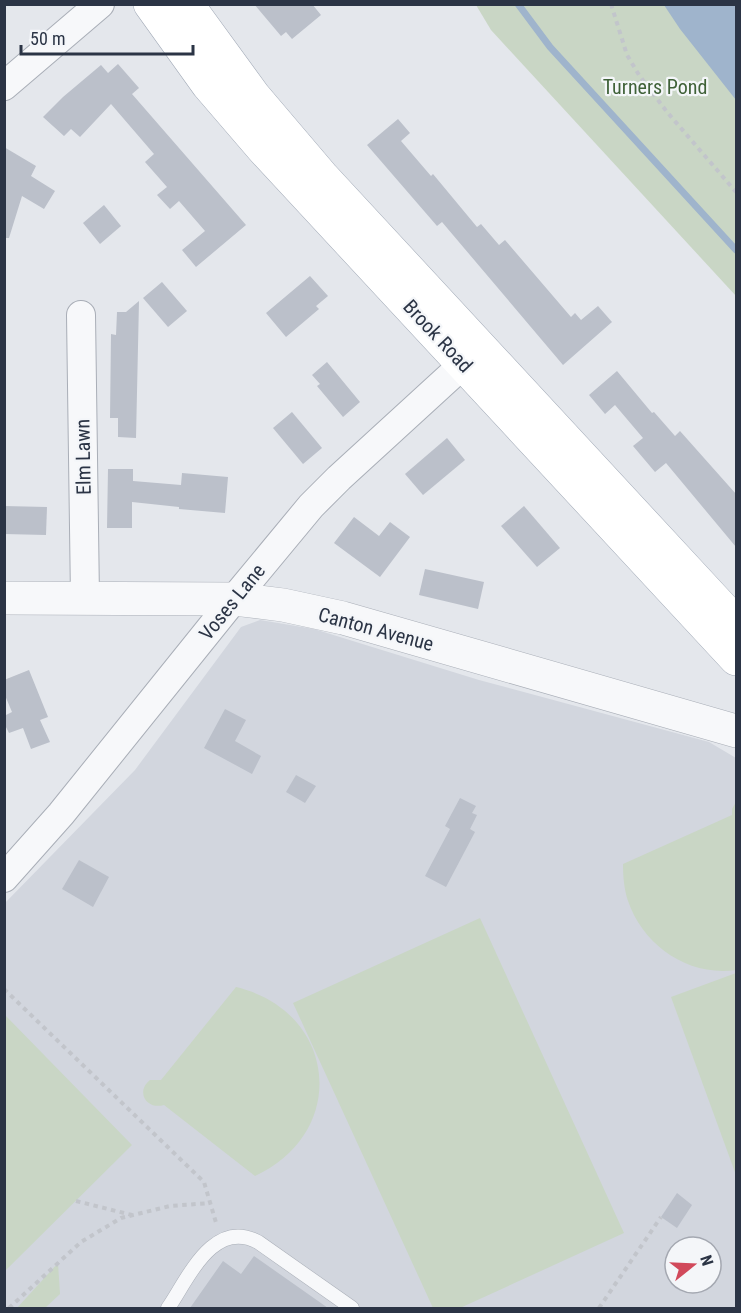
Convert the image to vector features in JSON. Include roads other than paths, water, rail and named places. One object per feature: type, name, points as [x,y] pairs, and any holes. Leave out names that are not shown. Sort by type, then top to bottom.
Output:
[{"type":"main road","name":"Brook Road","points":[[150,4],[195,69],[235,117],[736,623]]},
{"type":"main road","name":"Brook Road","points":[[187,4],[243,82],[300,151],[473,356],[736,659]]},
{"type":"street","points":[[4,86],[100,4]]},
{"type":"street","name":"Elm Lawn","points":[[81,315],[85,598]]},
{"type":"street","name":"Voses Lane","points":[[4,878],[61,814],[298,521],[325,491],[473,356]]},
{"type":"street","name":"Canton Avenue","points":[[4,598],[234,599],[283,605],[343,618],[736,730]]},
{"type":"lane","points":[[168,1308],[205,1253],[223,1239],[237,1235],[251,1238],[352,1308]]},
{"type":"water","points":[[664,5],[736,5],[736,100],[680,29]]},
{"type":"waterway","points":[[518,4],[550,47],[736,250]]},
{"type":"park label","name":"Turners Pond","points":[[655,87]]}]
